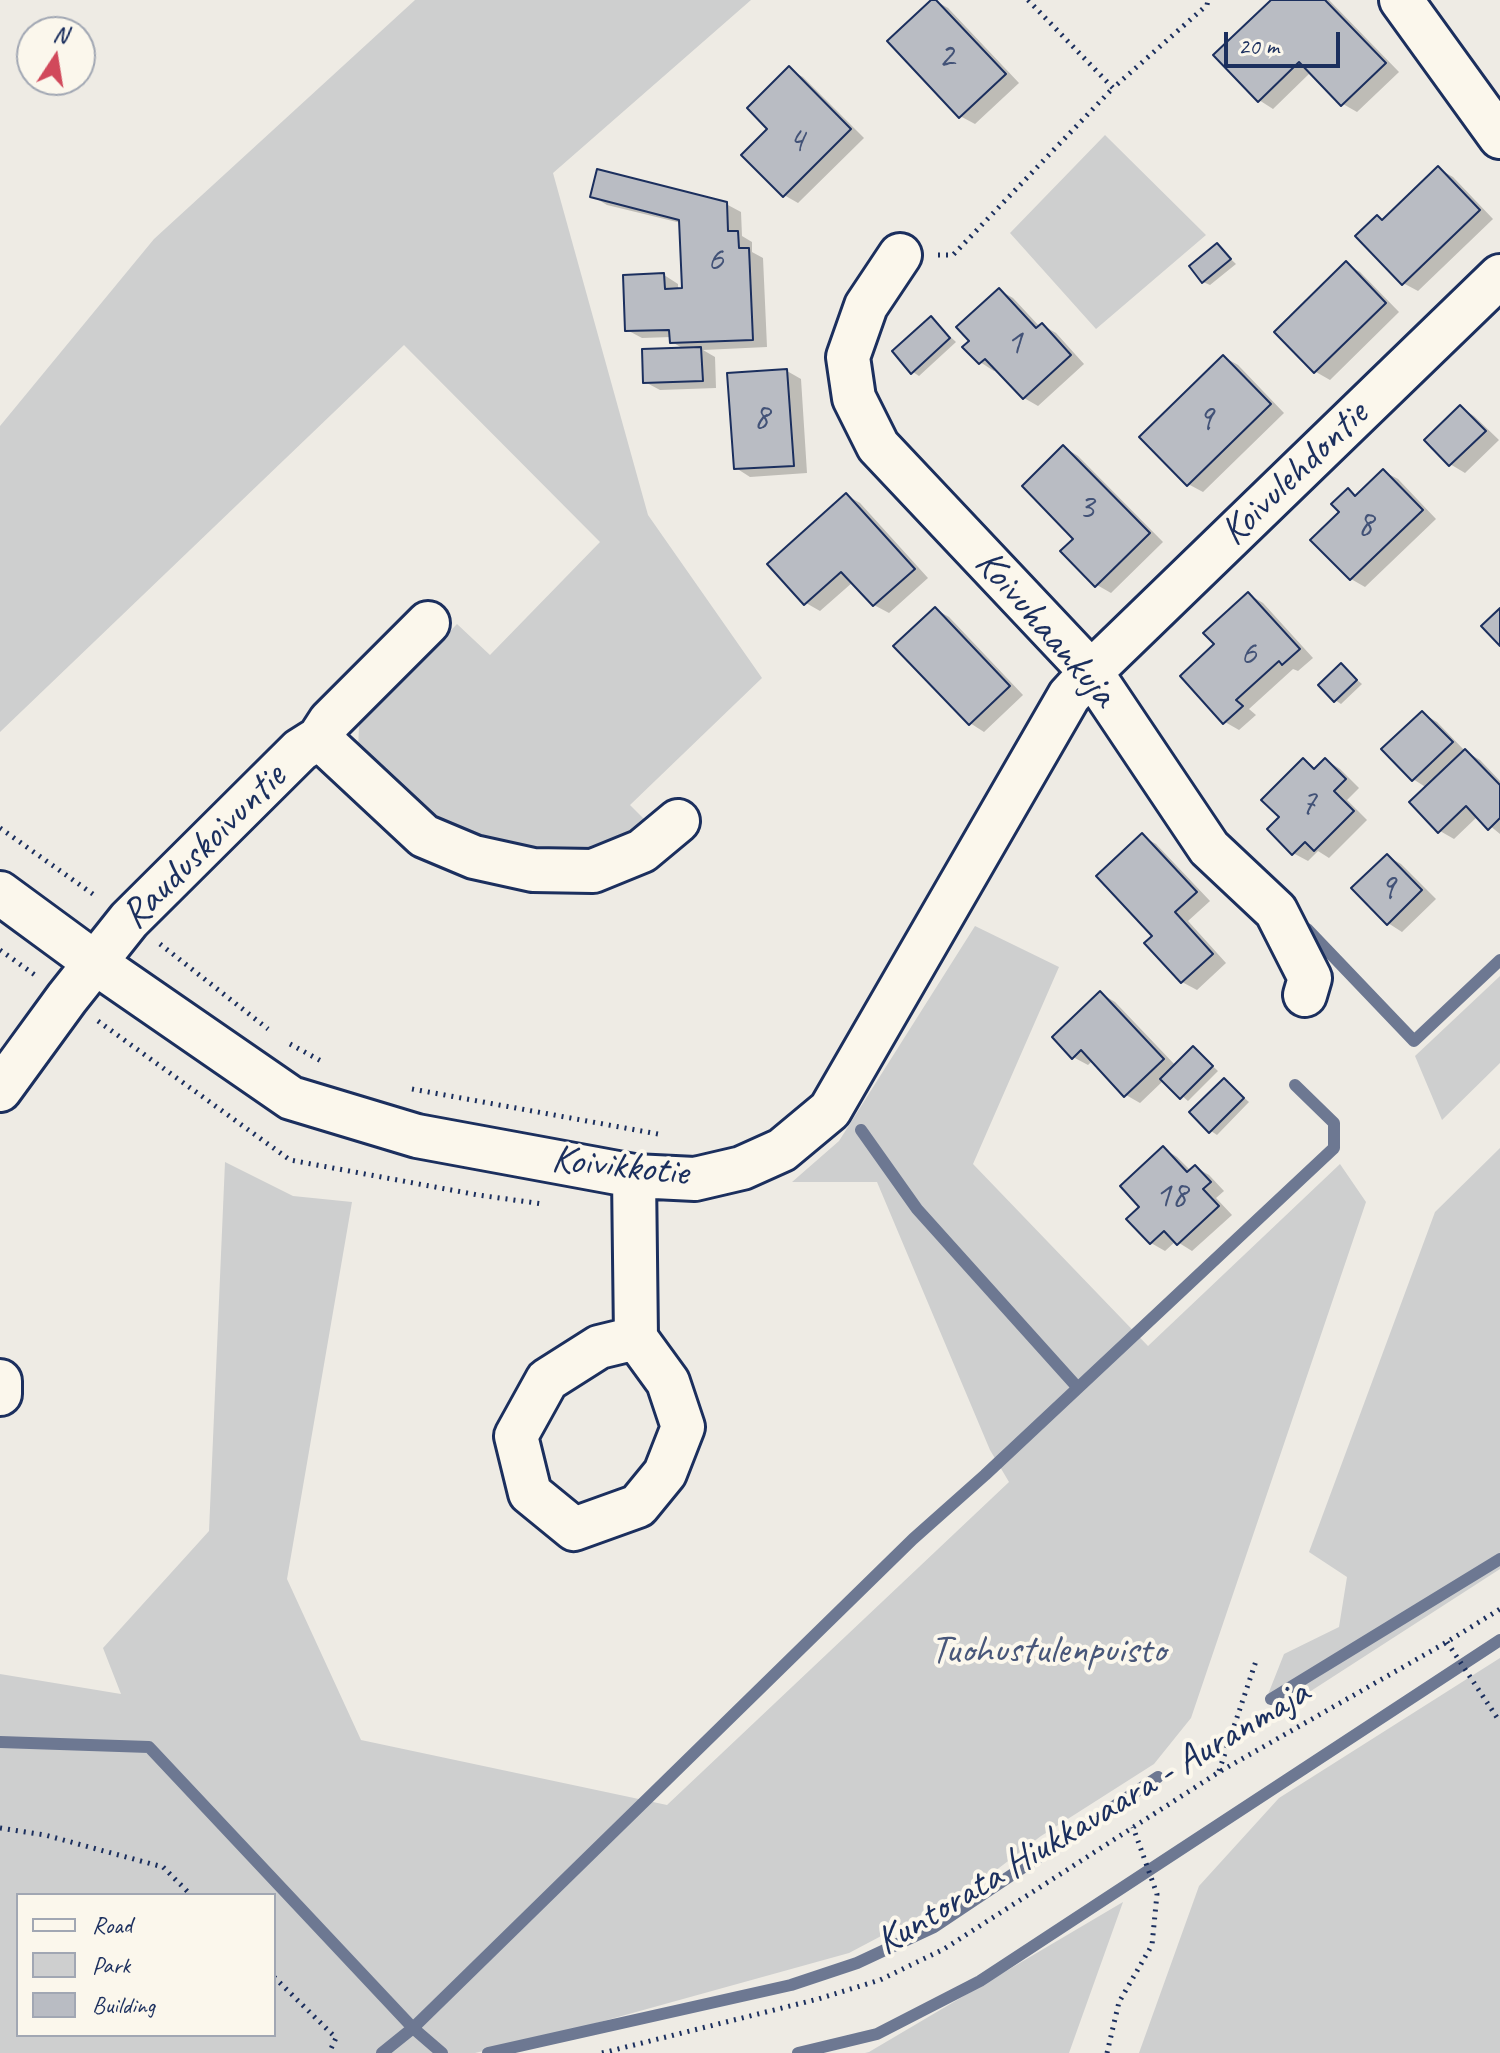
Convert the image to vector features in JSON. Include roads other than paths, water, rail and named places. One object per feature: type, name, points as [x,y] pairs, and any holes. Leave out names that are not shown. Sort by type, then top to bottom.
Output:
[{"type":"street","points":[[1401,0],[1500,137]]},
{"type":"street","name":"Koivuhaankuja","points":[[900,255],[866,306],[848,357],[854,398],[878,446],[1091,672],[1209,848],[1276,911],[1310,978],[1305,995]]},
{"type":"street","name":"Koivulehdontie","points":[[1091,672],[1500,276]]},
{"type":"street","name":"Rauduskoivuntie","points":[[0,1090],[94,962],[129,920],[300,750],[319,738],[330,721],[428,623]]},
{"type":"street","name":"Koivikkotie","points":[[0,893],[291,1098],[417,1136],[634,1176],[695,1179],[742,1168],[782,1150],[830,1110],[1069,696],[1091,672]]},
{"type":"street","name":"Rauduskoivuntie","points":[[319,738],[424,836],[474,857],[533,870],[593,871],[642,851],[678,821]]},
{"type":"street","points":[[634,1176],[636,1338],[668,1382],[683,1427],[665,1473],[638,1506],[574,1529],[530,1493],[516,1436],[547,1380],[599,1347],[636,1338]]},
{"type":"street","points":[[0,1381],[0,1394]]},
{"type":"waterway","points":[[1307,929],[1414,1041],[1500,960]]},
{"type":"waterway","points":[[382,2053],[413,2028],[913,1539],[1334,1148],[1334,1123],[1295,1085]]},
{"type":"waterway","points":[[861,1130],[917,1209],[1078,1388]]},
{"type":"waterway","points":[[1271,1699],[1500,1559]]},
{"type":"waterway","points":[[798,2053],[877,2034],[980,1981],[1500,1640]]},
{"type":"waterway","points":[[0,1742],[149,1747],[413,2028],[442,2053]]},
{"type":"waterway","points":[[488,2053],[791,1985],[857,1963],[934,1927],[1158,1777]]},
{"type":"park label","name":"Tuohustulenpuisto","points":[[1048,1652]]}]
